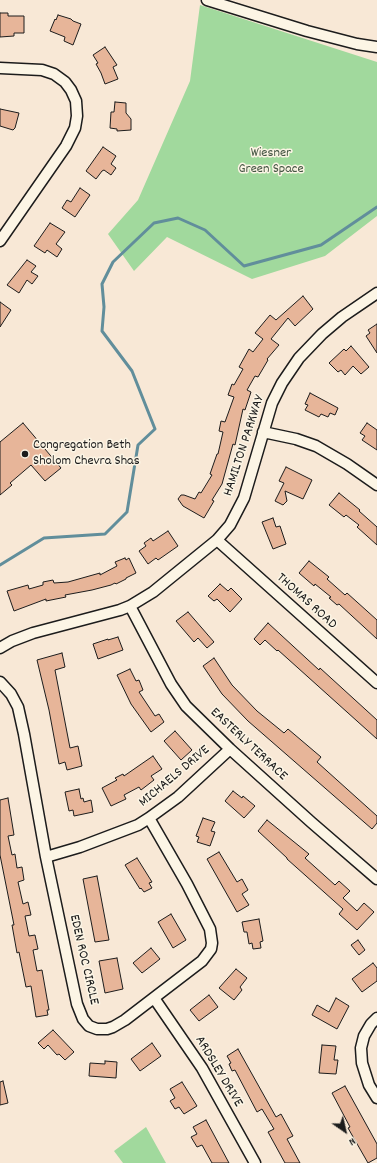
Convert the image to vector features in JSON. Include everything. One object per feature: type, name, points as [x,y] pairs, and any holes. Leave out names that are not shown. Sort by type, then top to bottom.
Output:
[{"type":"street","points":[[207,0],[308,31],[357,44],[377,47]]},
{"type":"street","points":[[0,68],[42,70],[54,74],[65,82],[71,90],[76,101],[77,116],[75,128],[66,146],[0,241]]},
{"type":"street","name":"HAMILTON PARKWAY","points":[[0,648],[12,641],[33,633],[130,606],[153,592],[217,540],[230,525],[244,498],[272,403],[279,389],[299,358],[322,334],[342,317],[377,293]]},
{"type":"street","points":[[263,432],[296,439],[316,446],[347,464],[377,485]]},
{"type":"street","name":"THOMAS ROAD","points":[[217,540],[377,683]]},
{"type":"street","name":"EASTERLY TERRACE","points":[[130,606],[171,684],[186,706],[230,749],[377,879]]},
{"type":"street","name":"EDEN ROC CIRCLE","points":[[0,682],[11,694],[18,706],[46,857],[76,1004],[89,1026],[97,1030],[107,1029],[125,1020],[202,961],[211,949],[212,943],[210,929],[187,884],[149,818]]},
{"type":"street","name":"MICHAELS DRIVE","points":[[46,857],[80,847],[138,825],[178,797],[230,749]]},
{"type":"street","name":"ARDSLEY DRIVE","points":[[154,998],[202,1068],[255,1163]]},
{"type":"street","points":[[377,1018],[371,1024],[364,1036],[361,1048],[362,1063],[370,1085],[377,1098]]},
{"type":"green space","name":"Wiesner Green Space","points":[[200,5],[377,62],[377,216],[325,256],[252,279],[167,237],[134,271],[108,234],[138,200],[190,81]]},
{"type":"green space","points":[[146,1127],[166,1163],[123,1163],[114,1151]]},
{"type":"building","points":[[0,13],[8,13],[8,16],[24,16],[24,33],[14,33],[14,36],[0,37]]},
{"type":"building","points":[[58,15],[81,24],[73,45],[64,41],[65,37],[50,31]]},
{"type":"building","points":[[105,47],[117,65],[113,67],[118,79],[105,84],[96,64],[98,63],[93,55]]},
{"type":"building","points":[[115,102],[126,103],[126,113],[131,119],[131,130],[117,131],[117,129],[110,128],[111,112],[114,112]]},
{"type":"building","points":[[0,109],[19,113],[15,128],[13,130],[0,126]]},
{"type":"building","points":[[103,147],[116,156],[111,164],[116,168],[111,175],[104,170],[102,171],[96,179],[86,171]]},
{"type":"building","points":[[80,188],[90,195],[75,217],[62,208],[67,200],[71,202]]},
{"type":"building","points":[[50,223],[65,232],[56,244],[62,249],[57,257],[47,250],[45,253],[34,246]]},
{"type":"building","points":[[27,260],[36,266],[31,272],[38,276],[32,284],[27,280],[19,293],[7,285]]},
{"type":"building","points":[[303,296],[313,309],[295,326],[288,318],[271,339],[279,345],[267,359],[268,360],[258,377],[255,376],[247,390],[251,392],[245,410],[243,409],[235,445],[233,444],[222,484],[212,500],[214,501],[204,518],[183,506],[178,499],[181,495],[184,495],[195,499],[199,492],[201,493],[212,475],[210,474],[218,454],[223,432],[219,431],[221,421],[225,422],[234,397],[228,395],[232,384],[234,385],[243,369],[239,367],[249,349],[253,352],[263,339],[255,333],[270,315],[276,320]]},
{"type":"building","points":[[0,302],[11,310],[0,327]]},
{"type":"building","points":[[377,324],[377,353],[366,336],[370,333],[368,330]]},
{"type":"building","points":[[351,346],[369,367],[361,374],[353,366],[345,375],[341,370],[338,372],[329,363],[344,349],[346,351]]},
{"type":"building","points":[[310,393],[338,408],[335,415],[330,413],[328,417],[321,414],[319,417],[305,410],[308,405],[305,404]]},
{"type":"building","name":"Congregation Beth Sholom Chevra Shas","points":[[23,423],[61,468],[45,481],[31,465],[10,483],[12,485],[0,495],[0,442]]},
{"type":"building","points":[[367,423],[377,430],[377,450],[362,440],[365,436],[360,433]]},
{"type":"building","points":[[286,467],[312,480],[303,499],[285,491],[287,501],[283,505],[275,501],[284,483],[279,481]]},
{"type":"building","points":[[339,493],[360,510],[359,511],[377,527],[377,545],[357,527],[359,525],[346,515],[344,517],[329,505]]},
{"type":"building","points":[[273,518],[276,527],[280,526],[286,544],[273,549],[262,522]]},
{"type":"building","points":[[168,531],[178,546],[158,560],[156,558],[148,564],[139,551],[146,546],[144,543],[151,538],[153,541]]},
{"type":"building","points":[[125,558],[126,560],[129,558],[136,573],[116,584],[65,595],[66,597],[46,601],[46,599],[14,611],[7,591],[28,585],[29,589],[43,585],[43,582],[53,580],[54,583],[68,582],[100,573],[100,575],[117,566],[115,562]]},
{"type":"building","points":[[309,561],[329,577],[327,579],[345,595],[347,593],[377,620],[377,639],[339,604],[337,605],[329,598],[331,597],[315,584],[314,586],[299,573]]},
{"type":"building","points":[[220,584],[228,591],[231,588],[242,599],[230,612],[217,599],[214,601],[208,596]]},
{"type":"building","points":[[188,612],[214,642],[207,648],[198,638],[194,642],[176,621]]},
{"type":"building","points":[[268,623],[319,670],[320,668],[377,720],[377,739],[278,650],[277,651],[265,640],[260,645],[254,639]]},
{"type":"building","points":[[118,637],[123,650],[98,659],[93,644]]},
{"type":"building","points":[[62,653],[65,667],[55,670],[70,748],[78,746],[82,766],[67,770],[65,762],[59,764],[49,710],[37,660]]},
{"type":"building","points":[[214,658],[232,685],[257,711],[284,733],[288,729],[321,757],[317,762],[377,816],[377,823],[372,829],[248,721],[222,694],[203,666]]},
{"type":"building","points":[[130,669],[136,681],[139,680],[143,690],[139,692],[155,716],[159,714],[164,722],[151,732],[131,704],[117,675]]},
{"type":"building","points":[[175,731],[192,750],[181,760],[164,741]]},
{"type":"building","points":[[153,756],[162,769],[151,776],[154,780],[141,790],[139,787],[124,795],[126,799],[111,806],[102,788],[117,780],[115,778],[123,774],[124,776]]},
{"type":"building","points":[[79,789],[81,799],[83,798],[84,802],[91,800],[93,812],[74,816],[73,810],[69,811],[65,792]]},
{"type":"building","points":[[233,791],[242,798],[243,796],[255,806],[244,818],[225,801]]},
{"type":"building","points":[[8,798],[14,835],[8,836],[12,855],[15,854],[17,868],[22,867],[24,880],[18,882],[23,904],[28,902],[31,915],[25,916],[29,936],[35,935],[38,949],[33,950],[37,971],[42,970],[49,1010],[47,1010],[48,1015],[36,1017],[31,986],[26,987],[19,952],[17,953],[12,925],[14,925],[0,855],[0,800]]},
{"type":"building","points":[[203,818],[215,822],[211,831],[215,832],[210,846],[197,842],[199,837],[196,836]]},
{"type":"building","points":[[267,820],[309,854],[305,858],[335,885],[339,881],[350,891],[343,898],[357,911],[364,903],[374,912],[357,930],[339,914],[343,909],[258,831]]},
{"type":"building","points":[[219,852],[237,882],[242,879],[248,890],[242,894],[249,905],[237,912],[207,859]]},
{"type":"building","points":[[137,858],[152,882],[149,883],[152,888],[144,892],[141,888],[140,889],[125,865]]},
{"type":"building","points":[[97,876],[109,940],[95,942],[83,879]]},
{"type":"building","points":[[171,914],[186,940],[173,948],[158,922]]},
{"type":"building","points":[[259,919],[263,941],[260,942],[261,948],[253,949],[252,943],[249,944],[247,932],[244,932],[242,922]]},
{"type":"building","points":[[358,940],[365,950],[359,955],[351,945]]},
{"type":"building","points":[[151,948],[160,959],[142,973],[133,963]]},
{"type":"building","points":[[117,958],[123,989],[105,993],[99,961]]},
{"type":"building","points":[[373,963],[377,968],[377,981],[362,992],[352,979]]},
{"type":"building","points":[[236,969],[247,978],[240,987],[242,990],[234,1000],[219,988]]},
{"type":"building","points":[[209,995],[218,1007],[199,1021],[190,1010]]},
{"type":"building","points":[[336,998],[349,1006],[337,1029],[312,1015],[317,1005],[329,1012]]},
{"type":"building","points":[[53,1030],[74,1052],[65,1060],[59,1054],[57,1055],[48,1045],[44,1049],[38,1043]]},
{"type":"building","points":[[152,1043],[161,1056],[140,1071],[131,1059]]},
{"type":"building","points":[[322,1045],[336,1046],[334,1060],[338,1060],[336,1074],[319,1073]]},
{"type":"building","points":[[238,1049],[276,1117],[281,1114],[293,1136],[287,1139],[300,1163],[285,1163],[268,1132],[274,1129],[262,1109],[257,1112],[235,1070],[232,1071],[229,1064],[231,1063],[227,1056]]},
{"type":"building","points":[[105,1061],[117,1062],[116,1078],[89,1076],[90,1063],[105,1064]]},
{"type":"building","points":[[3,1081],[8,1103],[0,1105],[0,1082]]},
{"type":"building","points":[[182,1082],[197,1106],[184,1114],[179,1107],[175,1109],[170,1101],[175,1098],[170,1089]]},
{"type":"building","points":[[345,1086],[377,1144],[377,1158],[368,1163],[348,1128],[350,1127],[332,1093]]},
{"type":"building","points":[[206,1120],[229,1163],[212,1163],[202,1145],[197,1147],[191,1137],[197,1134],[193,1127]]},
{"type":"waterway","points":[[0,565],[44,538],[105,534],[127,512],[138,445],[155,429],[132,371],[102,331],[104,307],[102,284],[113,262],[154,223],[178,218],[205,230],[244,266],[321,245],[377,207]]},
{"type":"place","name":"Congregation Beth Sholom Chevra Shas","points":[[25,454]]}]
